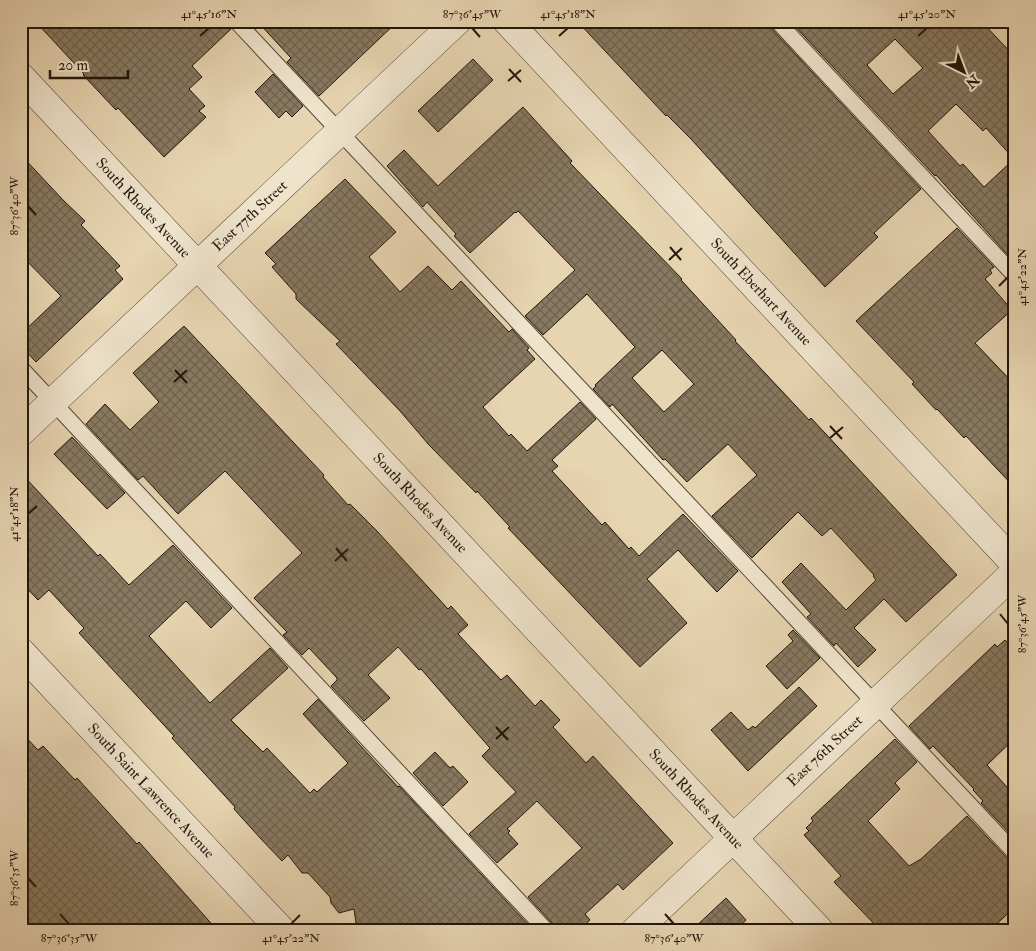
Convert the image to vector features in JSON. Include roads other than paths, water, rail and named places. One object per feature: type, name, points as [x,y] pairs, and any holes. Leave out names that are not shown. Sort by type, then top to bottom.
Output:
[{"type":"street","name":"East 77th Street","points":[[21,432],[457,21]]},
{"type":"street","name":"South Eberhart Avenue","points":[[507,21],[1015,564]]},
{"type":"street","name":"South Rhodes Avenue","points":[[21,77],[818,930]]},
{"type":"street","name":"East 76th Street","points":[[636,930],[1015,572]]},
{"type":"street","name":"South Saint Lawrence Avenue","points":[[21,652],[281,930]]},
{"type":"lane","points":[[236,21],[1015,853]]},
{"type":"lane","points":[[777,21],[1015,276]]},
{"type":"lane","points":[[21,368],[546,930]]}]
